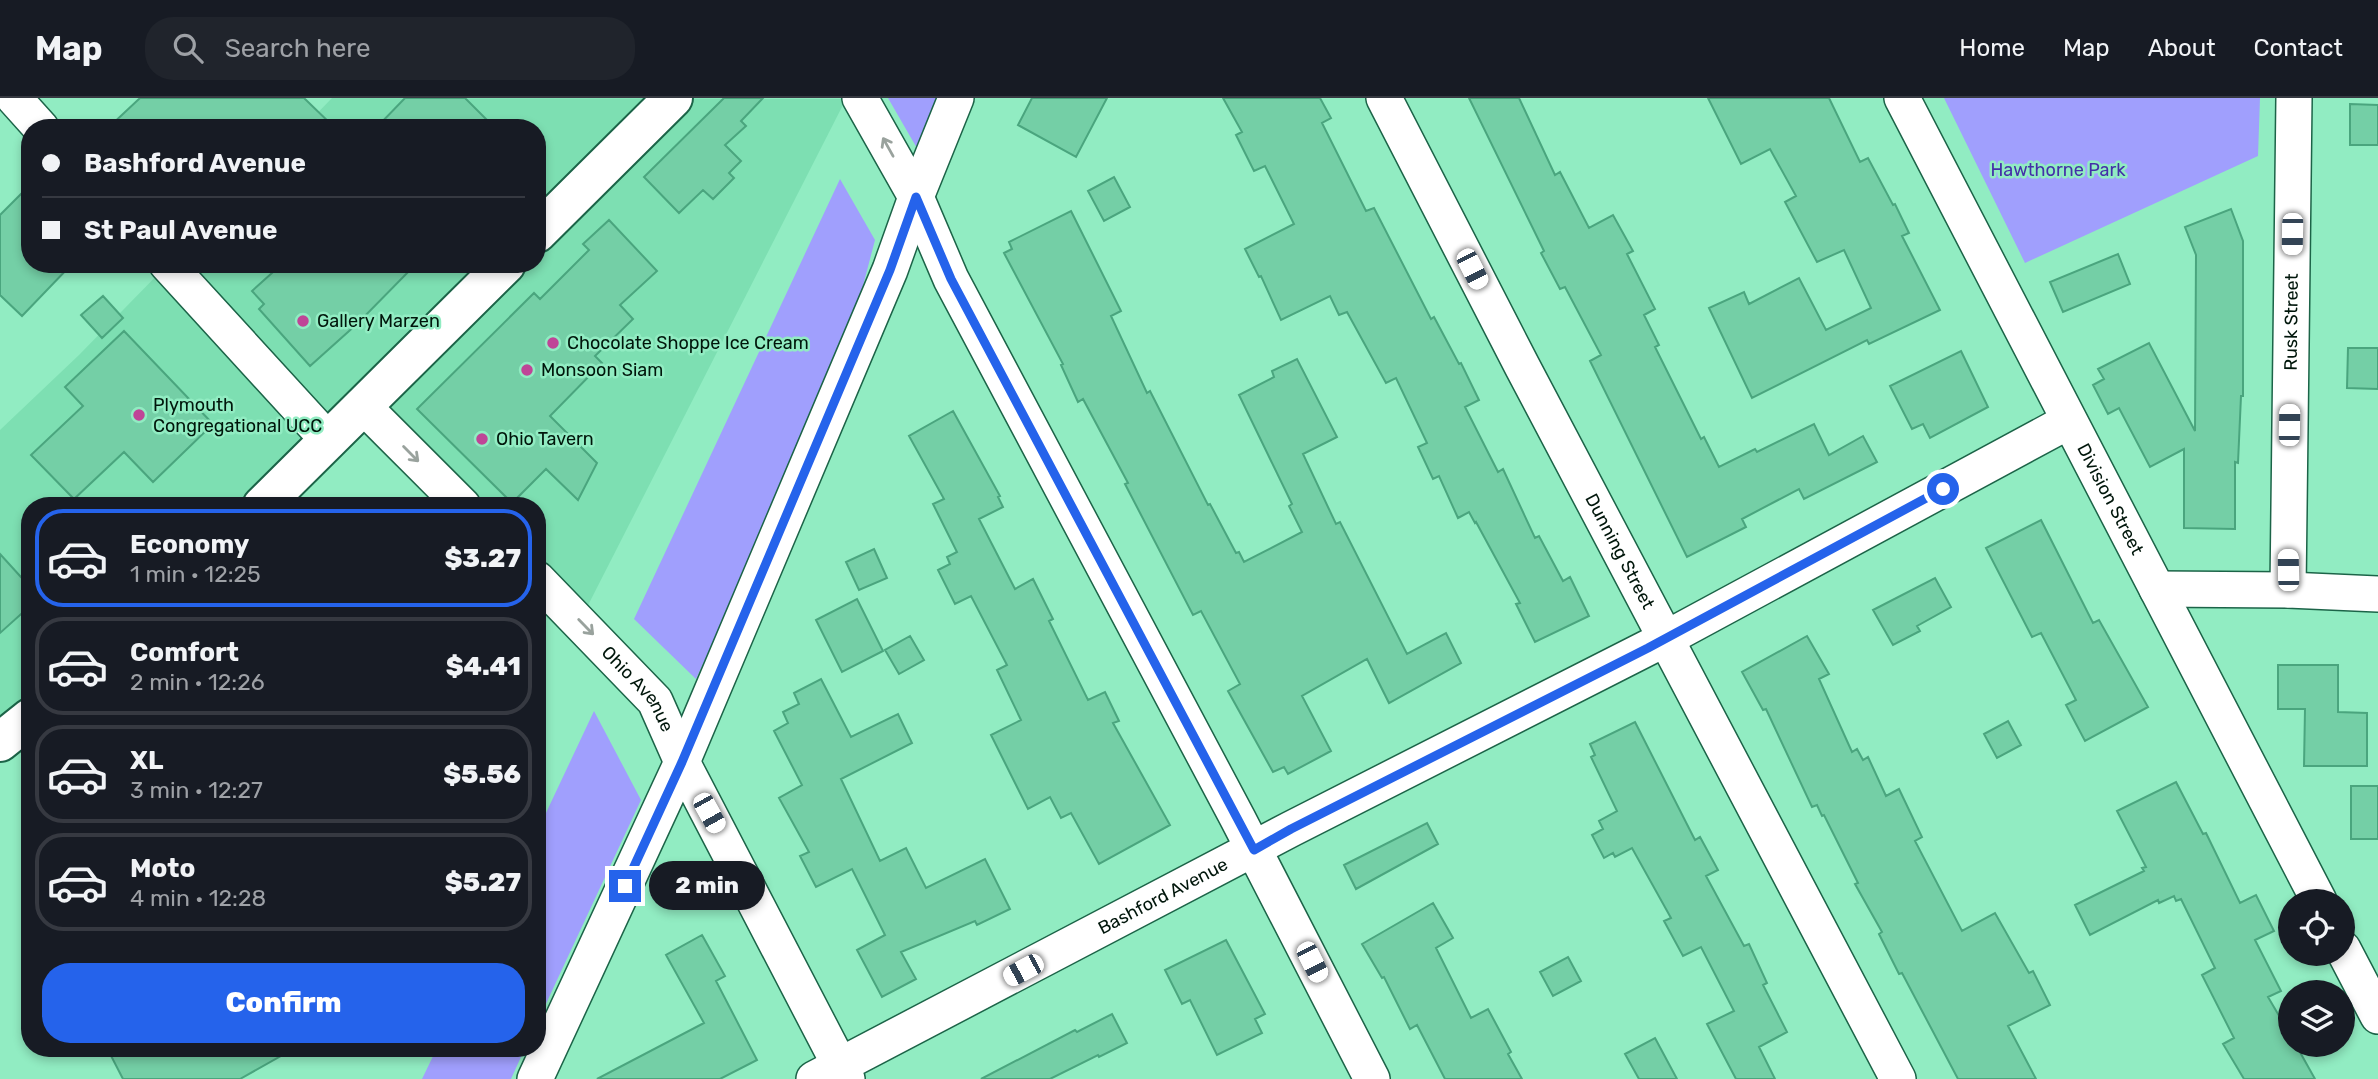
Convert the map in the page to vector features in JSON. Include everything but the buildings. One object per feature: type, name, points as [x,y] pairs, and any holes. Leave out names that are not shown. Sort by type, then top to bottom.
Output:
[{"type":"street","points":[[546,224],[673,98]]},
{"type":"street","points":[[860,98],[916,197],[951,279],[1254,850],[1372,1079]]},
{"type":"street","points":[[546,1055],[682,762],[890,270],[956,98]]},
{"type":"street","name":"Dunning Street","points":[[1384,98],[1522,366],[1898,1079]]},
{"type":"street","name":"Division Street","points":[[1902,98],[2313,889]]},
{"type":"street","name":"Rusk Street","points":[[2288,590],[2294,98]]},
{"type":"street","points":[[175,273],[329,441]]},
{"type":"street","points":[[271,497],[497,273]]},
{"type":"street","points":[[363,406],[454,497]]},
{"type":"street","name":"Bashford Avenue","points":[[834,1074],[1195,879],[1667,638],[2069,421]]},
{"type":"street","name":"Ohio Avenue","points":[[546,588],[655,701],[834,1074]]},
{"type":"street","points":[[2157,589],[2378,594]]},
{"type":"street","points":[[0,742],[21,725]]},
{"type":"street","points":[[2352,966],[2378,1016]]},
{"type":"street","points":[[535,1079],[545,1057]]},
{"type":"shaded area","points":[[332,98],[846,99],[580,621],[546,588],[546,497],[454,497],[363,407],[271,497],[21,497],[21,725],[0,742],[0,430],[159,273],[546,273],[546,119],[312,119]]},
{"type":"green space","points":[[888,98],[943,98],[918,150]]},
{"type":"green space","name":"Hawthorne Park","points":[[1944,98],[2260,98],[2258,156],[2025,263]]},
{"type":"green space","points":[[840,179],[875,240],[843,362],[696,679],[634,619]]},
{"type":"green space","points":[[594,711],[641,800],[546,1004],[546,813]]},
{"type":"green space","points":[[433,1057],[521,1057],[511,1079],[422,1079]]},
{"type":"place","name":"Gallery Marzen","points":[[303,321]]},
{"type":"place","name":"Chocolate Shoppe Ice Cream","points":[[553,343]]},
{"type":"place","name":"Monsoon Siam","points":[[527,370]]},
{"type":"place","name":"Plymouth Congregational UCC","points":[[139,415]]},
{"type":"place","name":"Ohio Tavern","points":[[482,439]]},
{"type":"route","points":[[625,886],[682,762],[890,270],[916,197],[951,279],[1254,850],[1648,648],[1943,489]]}]
